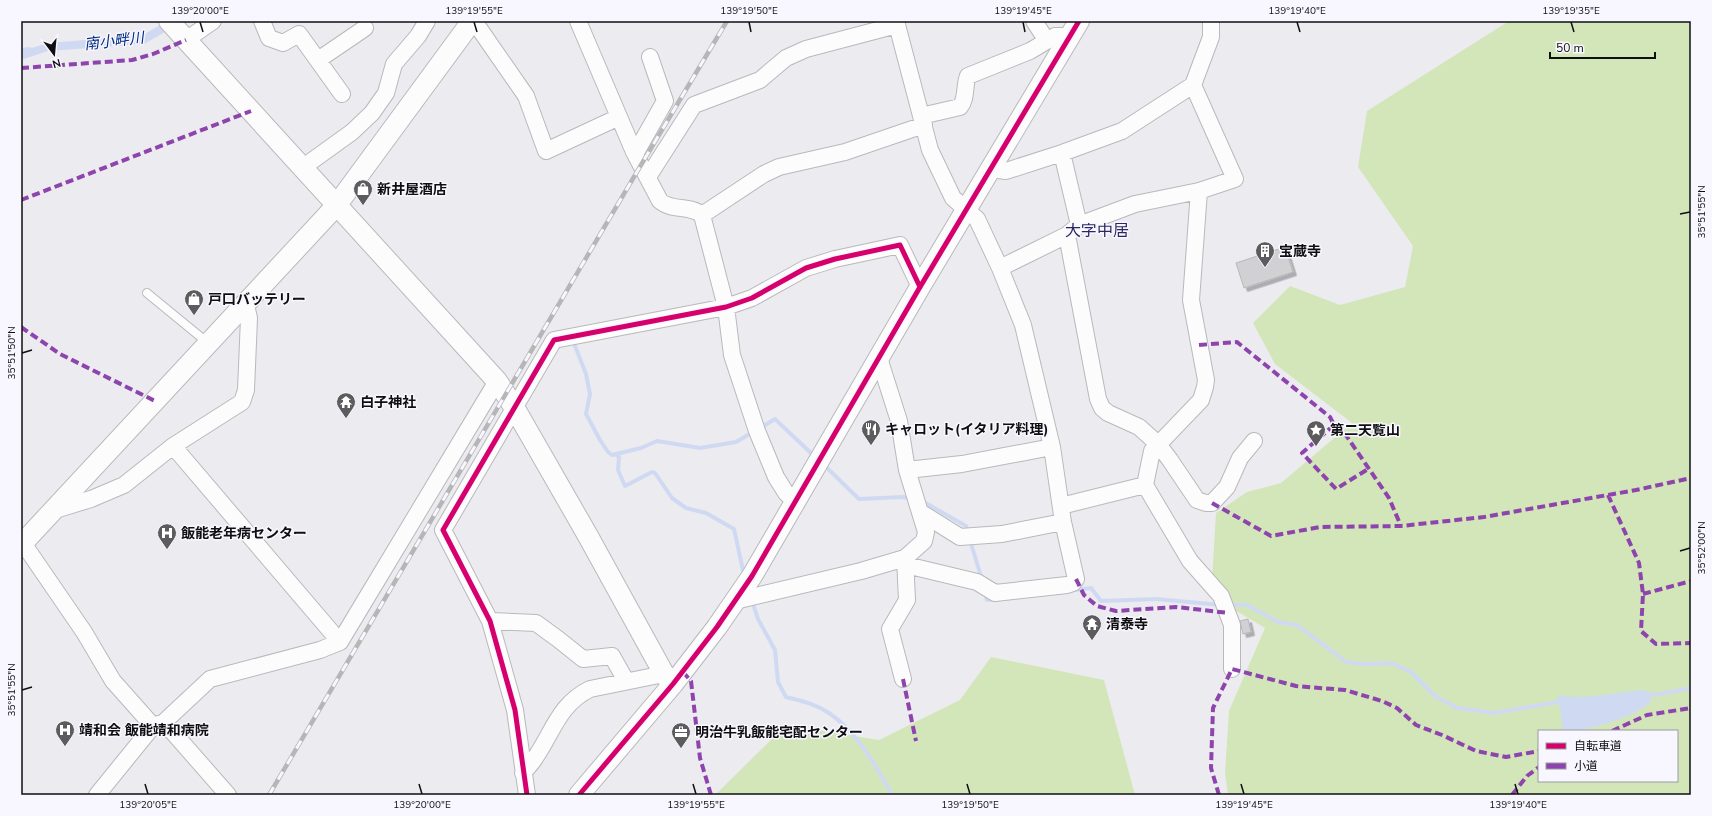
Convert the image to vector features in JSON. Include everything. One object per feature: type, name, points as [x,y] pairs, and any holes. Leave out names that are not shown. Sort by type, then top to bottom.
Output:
[{"type":"street","points":[[213,21],[178,32],[497,381],[514,407],[668,679]]},
{"type":"street","points":[[262,21],[269,38],[283,43],[298,34],[342,94]]},
{"type":"street","points":[[302,168],[352,132],[372,113],[386,93],[394,64],[418,36],[427,21]]},
{"type":"street","points":[[228,795],[158,724],[112,681],[84,632],[22,544],[246,305],[336,206],[473,21],[526,96],[546,151],[619,117]]},
{"type":"street","points":[[578,21],[635,154],[660,201],[666,206],[696,210],[702,215],[726,307],[732,355],[757,432],[776,478],[786,493],[796,502]]},
{"type":"street","points":[[1034,21],[1046,41]]},
{"type":"street","points":[[992,169],[1006,171],[1062,153],[1122,130],[1193,86],[1211,37],[1212,21]]},
{"type":"street","points":[[648,177],[694,105],[760,80],[786,58],[806,49],[896,23],[930,150],[953,198],[977,219],[1000,268],[1023,325],[1052,447],[1063,522],[1076,579],[1073,583],[1067,585],[996,594],[977,582],[906,561],[735,601]]},
{"type":"street","points":[[318,60],[365,28]]},
{"type":"street","points":[[702,215],[764,174],[779,167],[845,152],[960,107],[964,103],[965,82],[968,76],[1030,51],[1046,41],[1075,28]]},
{"type":"street","points":[[579,795],[668,679],[735,601],[796,502],[920,287],[1075,28]]},
{"type":"street","points":[[635,154],[665,101],[650,57]]},
{"type":"street","points":[[1000,268],[1073,230],[1134,204],[1199,192],[1235,179],[1193,86]]},
{"type":"street","points":[[1062,153],[1098,399],[1102,408],[1115,418],[1139,426],[1158,444],[1197,500],[1206,503],[1212,503],[1227,487],[1240,458],[1254,441]]},
{"type":"street","points":[[1199,192],[1191,300],[1206,380],[1205,387],[1201,400],[1152,451],[1149,458],[1145,485],[1190,561],[1221,596],[1232,625],[1232,669]]},
{"type":"street","points":[[527,795],[515,710],[490,621],[443,530],[554,340],[726,307],[752,298],[806,268],[835,259],[900,245],[920,287]]},
{"type":"street","points":[[55,510],[91,499],[124,485],[173,446],[242,402],[246,390],[249,318],[246,305]]},
{"type":"street","points":[[879,358],[899,421],[907,470],[926,532],[924,541],[906,561],[907,600],[890,629],[903,679]]},
{"type":"street","points":[[97,795],[158,724],[210,679],[320,650],[340,642],[497,381]]},
{"type":"street","points":[[173,446],[340,642]]},
{"type":"street","points":[[907,470],[962,464],[1052,447]]},
{"type":"street","points":[[1061,506],[1145,485]]},
{"type":"street","points":[[920,512],[960,537],[1002,534],[1063,522]]},
{"type":"street","points":[[490,621],[536,623],[582,659],[612,656],[626,680]]},
{"type":"street","points":[[523,773],[535,758],[562,711],[579,694],[590,689],[626,680],[668,679]]},
{"type":"lane","points":[[146,293],[209,344]]},
{"type":"green space","points":[[1509,21],[1691,21],[1691,795],[1228,795],[1225,773],[1229,711],[1265,628],[1211,596],[1216,513],[1247,492],[1281,483],[1352,423],[1275,364],[1253,323],[1290,286],[1340,305],[1405,287],[1413,246],[1358,167],[1367,111]]},
{"type":"green space","points":[[991,657],[1104,680],[1135,795],[715,795],[786,725],[879,740],[960,700]]},
{"type":"water","points":[[167,21],[184,21],[144,44],[48,51],[21,60],[21,51],[49,43],[143,35]]},
{"type":"water","points":[[1640,690],[1650,692],[1650,703],[1631,714],[1608,723],[1585,729],[1563,730],[1558,695],[1578,697]]},
{"type":"building","name":"宝蔵寺","points":[[1285,247],[1293,272],[1244,288],[1236,263]]},
{"type":"building","points":[[1248,619],[1251,632],[1243,634],[1240,621]]},
{"type":"waterway","name":"南小畔川","points":[[21,50],[30,49]]},
{"type":"waterway","points":[[575,346],[586,374],[590,394],[586,414],[600,440],[608,452],[612,455],[641,448],[657,441],[700,448],[736,442],[753,432]]},
{"type":"waterway","points":[[760,428],[775,419],[814,456]]},
{"type":"waterway","points":[[615,454],[619,457],[618,470],[625,486],[652,472],[655,473],[672,498],[686,508],[706,513],[734,529],[744,575]]},
{"type":"waterway","points":[[824,465],[859,499],[903,497],[911,499]]},
{"type":"waterway","points":[[922,501],[966,526],[968,534]]},
{"type":"waterway","points":[[970,540],[982,580]]},
{"type":"waterway","points":[[1073,590],[1091,588],[1101,601],[1156,599],[1221,605]]},
{"type":"waterway","points":[[985,592],[987,600],[995,599]]},
{"type":"waterway","points":[[752,601],[758,619],[775,650],[778,682],[786,697],[819,707],[829,713],[848,729],[865,750],[892,795]]},
{"type":"waterway","points":[[1228,605],[1247,605],[1278,622],[1297,625],[1346,662],[1365,664],[1392,663],[1411,672],[1435,696],[1457,708],[1494,713],[1564,701]]},
{"type":"waterway","points":[[1644,697],[1691,688]]},
{"type":"railway","points":[[269,795],[727,21]]},
{"type":"marked path","points":[[21,68],[132,60],[153,54],[186,40]]},
{"type":"marked path","points":[[21,200],[251,111]]},
{"type":"marked path","points":[[21,327],[60,354],[155,401]]},
{"type":"marked path","points":[[1199,345],[1237,342],[1330,417],[1334,425],[1341,428],[1389,498],[1401,526]]},
{"type":"marked path","points":[[1334,425],[1302,453],[1336,489],[1368,469]]},
{"type":"marked path","points":[[1212,503],[1271,536],[1320,527],[1401,526],[1484,517],[1636,490],[1691,478]]},
{"type":"marked path","points":[[1608,495],[1639,563],[1643,594],[1641,631],[1656,644],[1691,643]]},
{"type":"marked path","points":[[1076,579],[1084,595],[1097,606],[1116,611],[1176,607],[1229,613]]},
{"type":"marked path","points":[[1643,594],[1691,581]]},
{"type":"marked path","points":[[1219,795],[1211,768],[1213,708],[1232,669],[1296,686],[1345,690],[1382,701],[1397,708],[1416,725],[1476,751],[1506,757],[1538,751]]},
{"type":"marked path","points":[[683,672],[691,681],[700,758],[711,795]]},
{"type":"marked path","points":[[903,679],[916,741]]},
{"type":"marked path","points":[[1614,730],[1647,715],[1691,708]]},
{"type":"marked path","points":[[1512,795],[1527,776],[1538,768]]},
{"type":"cycle path","points":[[579,795],[673,684],[717,627],[752,576],[920,287],[1079,21]]},
{"type":"cycle path","points":[[527,795],[515,710],[490,621],[443,530],[554,340],[726,307],[752,298],[806,268],[835,259],[900,245],[920,287]]},
{"type":"place","name":"新井屋酒店","points":[[363,206]]},
{"type":"place","name":"宝蔵寺","points":[[1265,268]]},
{"type":"place","name":"戸口バッテリー","points":[[194,316]]},
{"type":"place","name":"白子神社","points":[[346,419]]},
{"type":"place","name":"キャロット(イタリア料理)","points":[[871,446]]},
{"type":"place","name":"第二天覧山","points":[[1316,447]]},
{"type":"place","name":"飯能老年病センター","points":[[167,550]]},
{"type":"place","name":"清泰寺","points":[[1092,641]]},
{"type":"place","name":"靖和会 飯能靖和病院","points":[[65,747]]},
{"type":"place","name":"明治牛乳飯能宅配センター","points":[[681,749]]},
{"type":"district","name":"大字中居","points":[[1097,231]]}]
